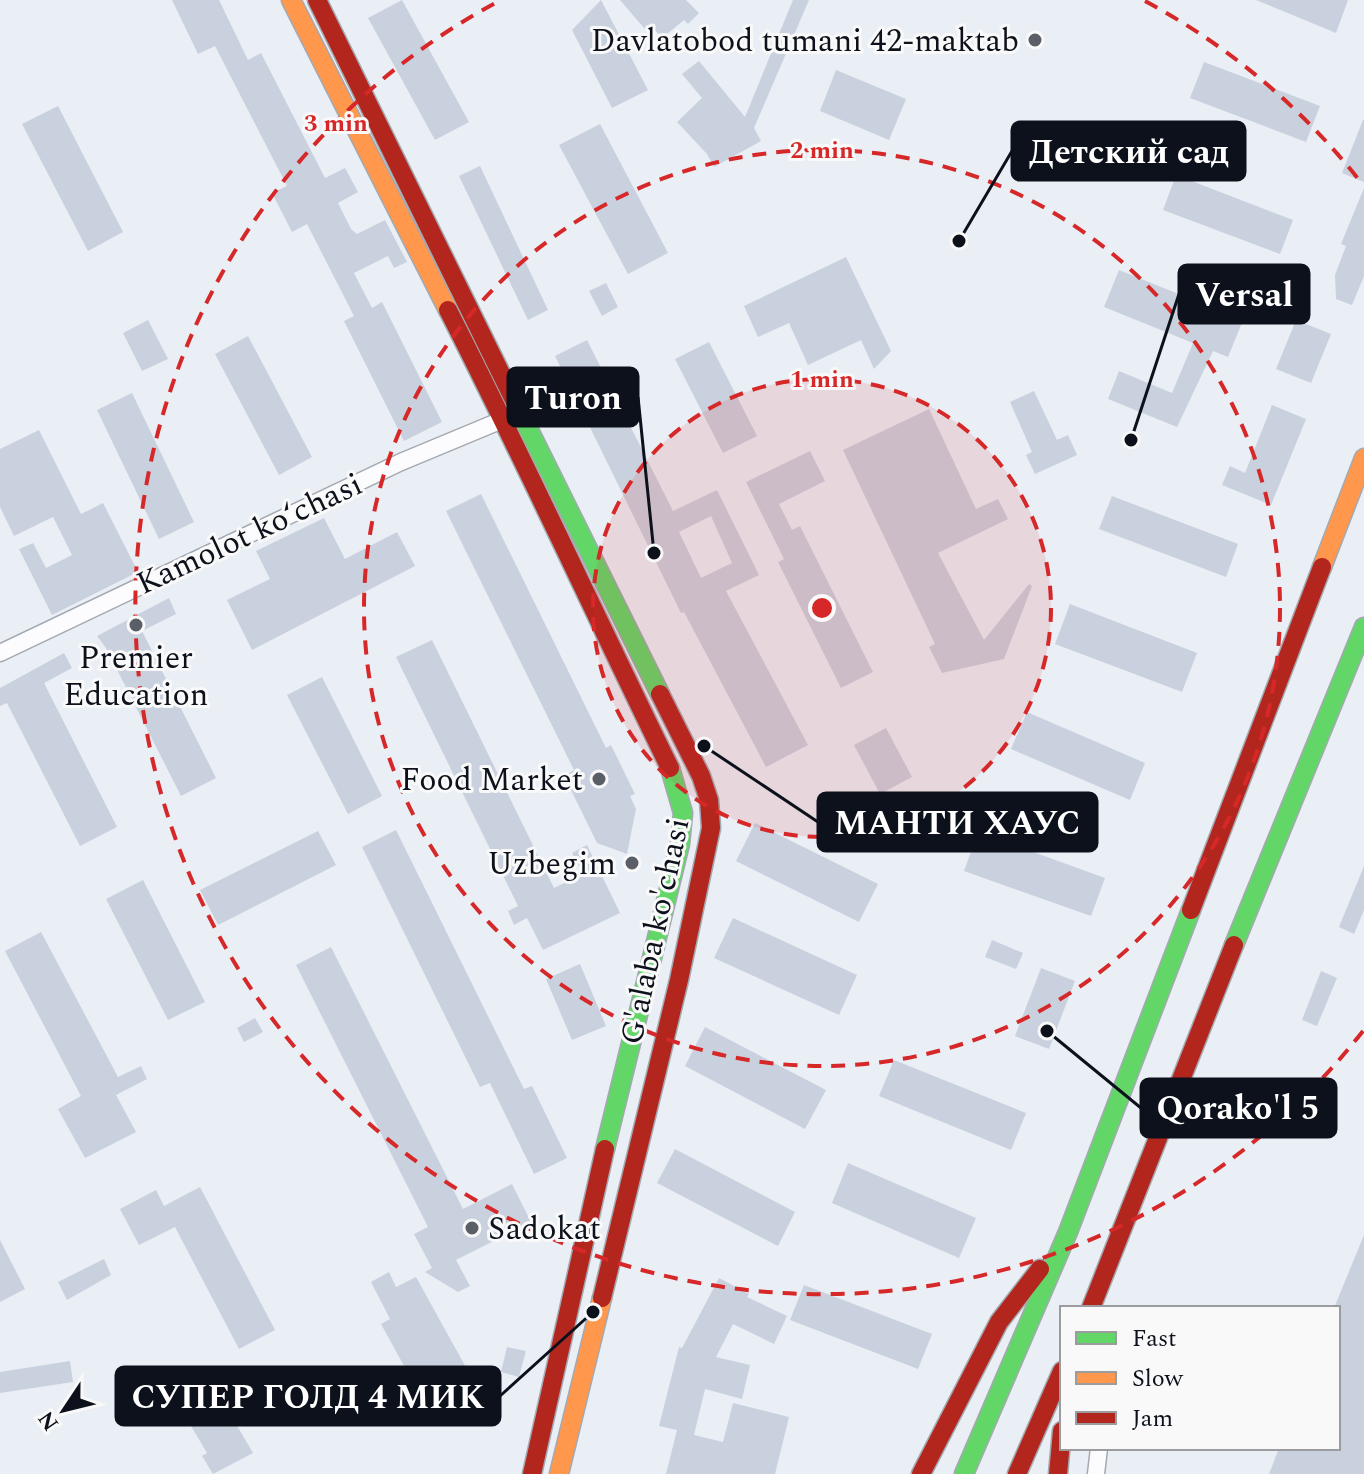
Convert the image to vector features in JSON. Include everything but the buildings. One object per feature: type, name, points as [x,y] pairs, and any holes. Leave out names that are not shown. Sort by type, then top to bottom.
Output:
[{"type":"main road","name":"G'alaba ko'chasi","points":[[291,0],[502,420],[677,782],[683,813],[680,844],[532,1474]]},
{"type":"main road","name":"G'alaba ko'chasi","points":[[317,0],[701,776],[709,800],[711,828],[559,1474]]},
{"type":"main road","points":[[964,1474],[1068,1232],[1364,458]]},
{"type":"main road","points":[[1091,1304],[1364,627]]},
{"type":"main road","points":[[633,1037],[661,1050]]},
{"type":"main road","points":[[921,1474],[999,1322],[1068,1232]]},
{"type":"main road","points":[[1017,1474],[1060,1376]]},
{"type":"main road","points":[[1058,1474],[1060,1450]]},
{"type":"street","name":"Kamolot koʻchasi","points":[[0,653],[374,474],[502,420]]},
{"type":"street","points":[[1096,1474],[1099,1450]]},
{"type":"traffic: fast","points":[[517,406],[660,694]]},
{"type":"traffic: fast","points":[[1234,945],[1364,627]]},
{"type":"traffic: fast","points":[[605,1149],[680,844],[683,813],[670,768]]},
{"type":"traffic: fast","points":[[964,1474],[1068,1232],[1191,910]]},
{"type":"traffic: slow","points":[[291,0],[448,310]]},
{"type":"traffic: slow","points":[[1322,567],[1364,458]]},
{"type":"traffic: slow","points":[[559,1474],[602,1298]]},
{"type":"traffic: jam","points":[[317,0],[517,406]]},
{"type":"traffic: jam","points":[[448,310],[670,768]]},
{"type":"traffic: jam","points":[[1191,910],[1322,567]]},
{"type":"traffic: jam","points":[[602,1298],[679,980],[711,828],[709,800],[701,776],[660,694]]},
{"type":"traffic: jam","points":[[1092,1306],[1234,945]]},
{"type":"traffic: jam","points":[[532,1474],[605,1149]]},
{"type":"traffic: jam","points":[[921,1474],[999,1322],[1040,1269]]},
{"type":"traffic: jam","points":[[1017,1474],[1060,1376]]},
{"type":"traffic: jam","points":[[1058,1474],[1060,1450]]},
{"type":"place","name":"Davlatobod tumani 42-maktab","points":[[1035,40]]},
{"type":"place","name":"Детский сад","points":[[959,241]]},
{"type":"place","name":"Versal","points":[[1131,440]]},
{"type":"place","name":"Turon","points":[[654,553]]},
{"type":"place","name":"Premier Education","points":[[136,625]]},
{"type":"place","name":"МАНТИ ХАУС","points":[[704,746]]},
{"type":"place","name":"Food Market","points":[[599,779]]},
{"type":"place","name":"Uzbegim","points":[[632,863]]},
{"type":"place","name":"Qorako'l 5","points":[[1047,1031]]},
{"type":"place","name":"Sadokat","points":[[472,1228]]},
{"type":"place","name":"СУПЕР ГОЛД 4 МИК","points":[[593,1312]]}]
